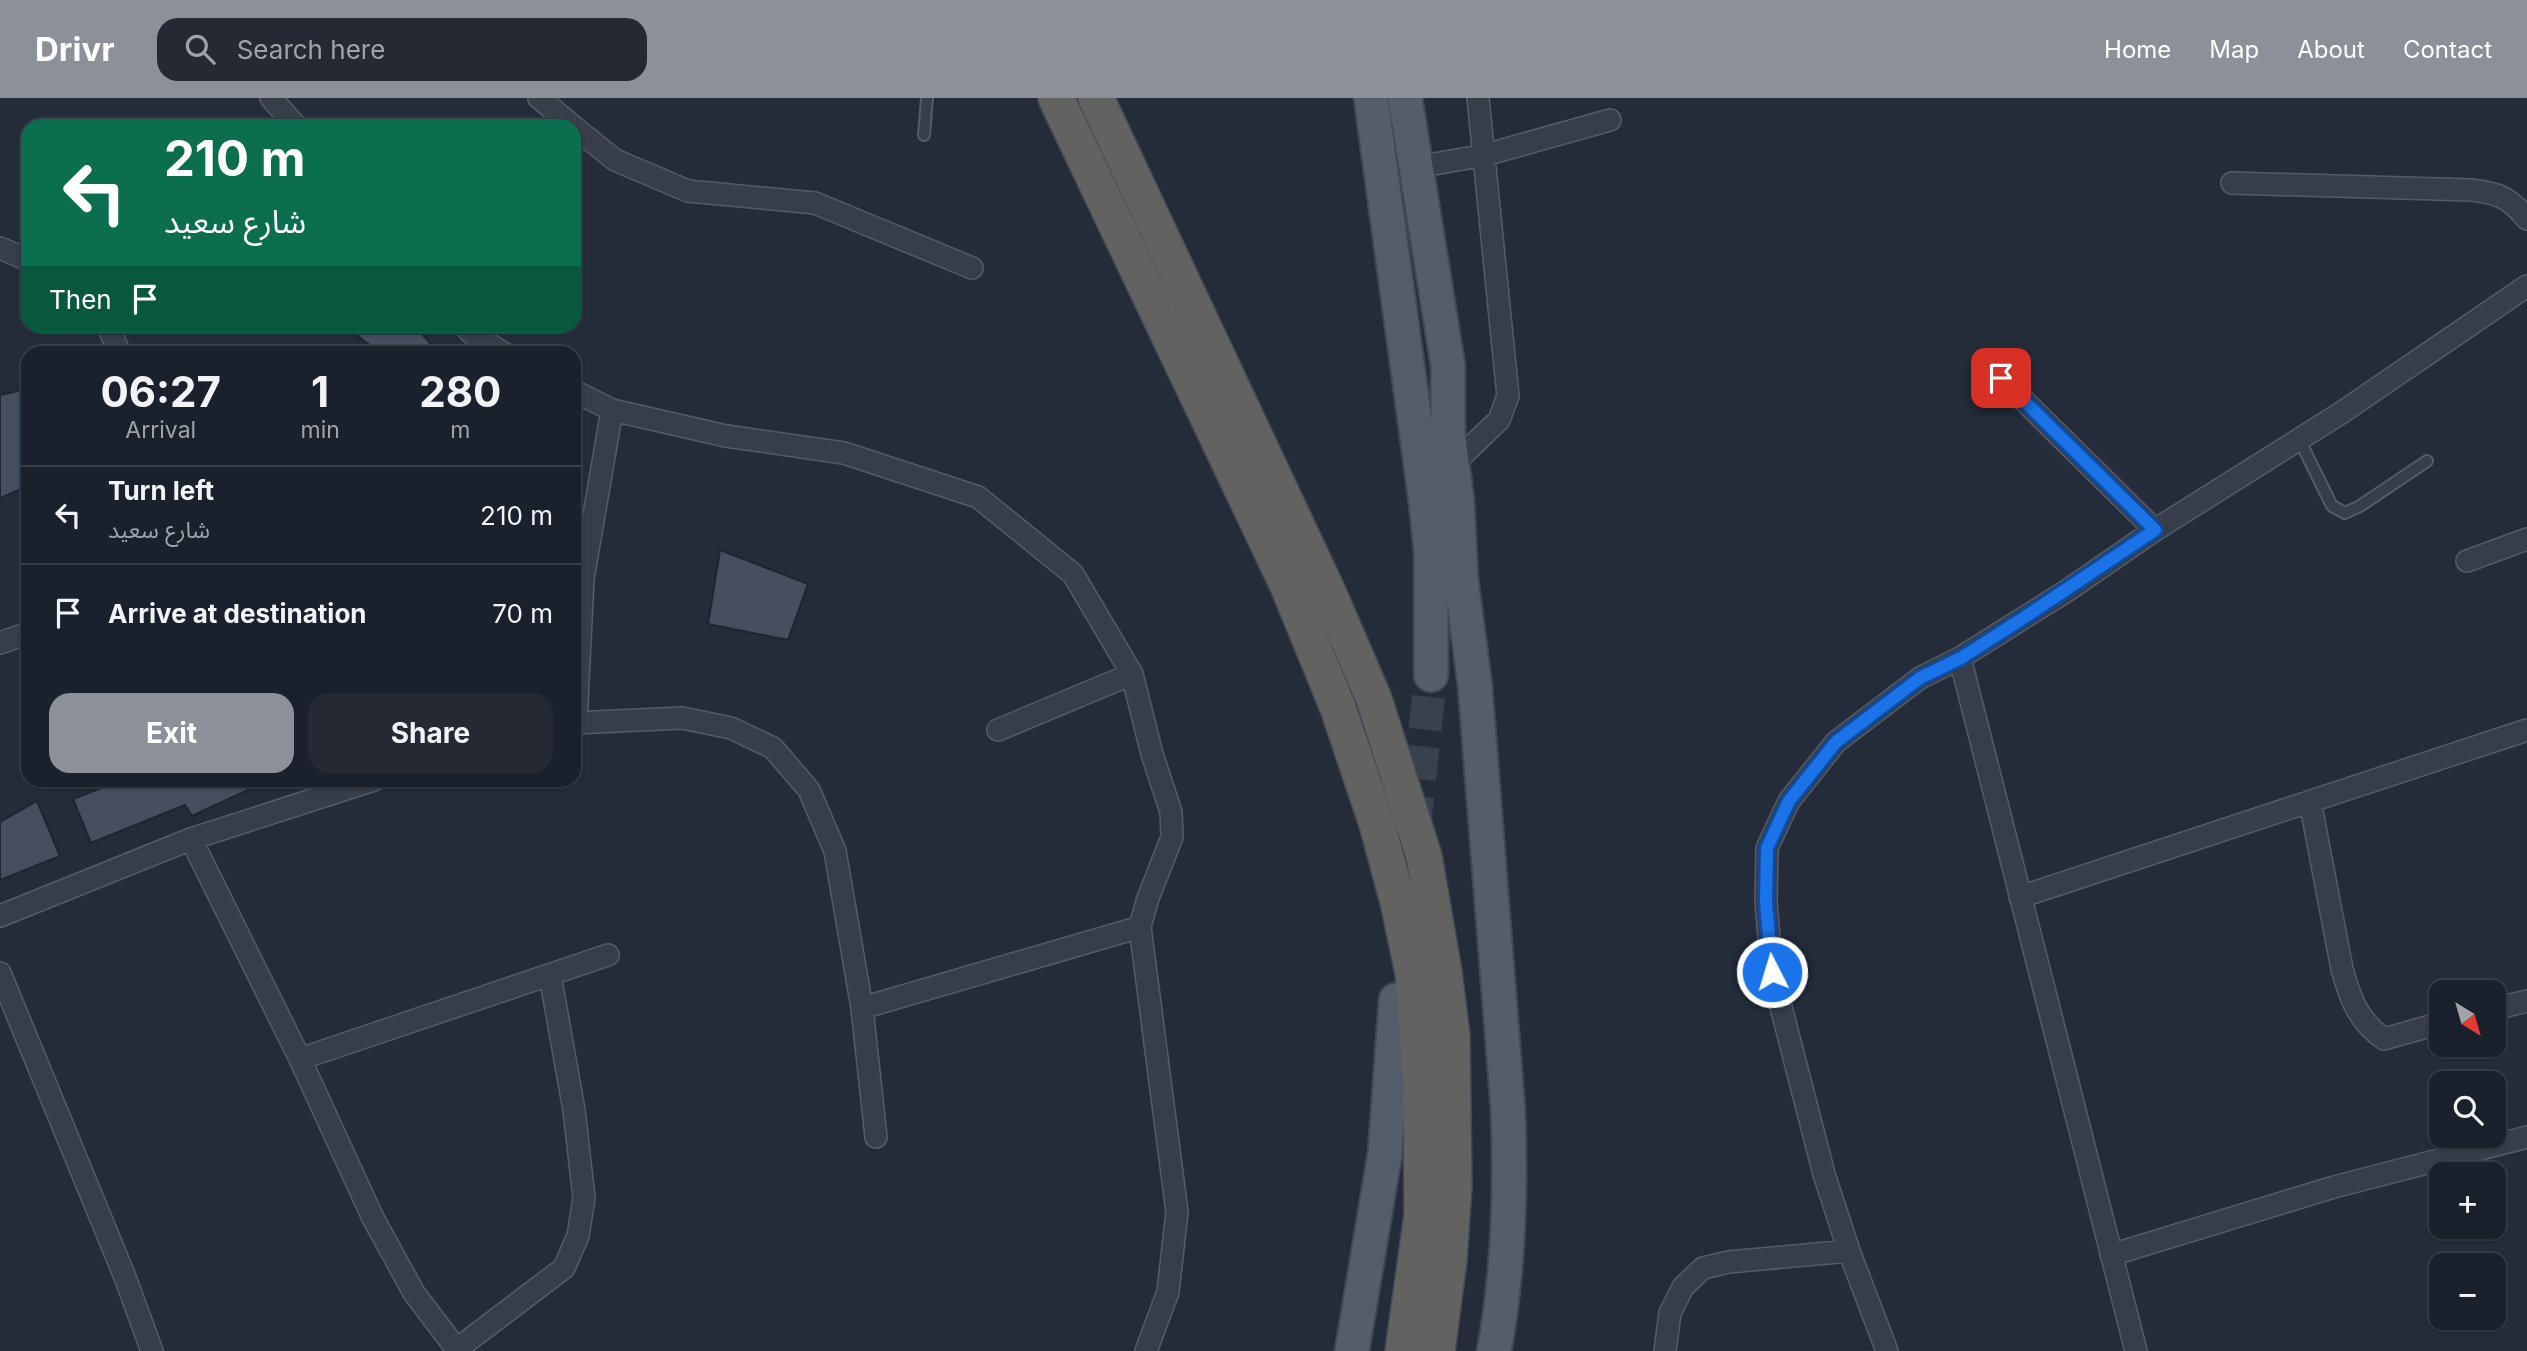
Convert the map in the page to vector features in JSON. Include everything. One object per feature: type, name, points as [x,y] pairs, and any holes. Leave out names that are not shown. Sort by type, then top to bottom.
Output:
[{"type":"highway","points":[[1056,98],[1288,586],[1338,708],[1381,836],[1413,973],[1421,1086],[1422,1215],[1403,1351]]},
{"type":"highway","points":[[1096,98],[1328,592],[1374,699],[1424,856],[1444,972],[1451,1036],[1454,1186],[1449,1260],[1437,1351]]},
{"type":"main road","points":[[1371,98],[1429,527],[1431,675]]},
{"type":"main road","points":[[1405,98],[1448,366],[1448,432],[1457,500],[1461,579],[1475,686],[1508,1110],[1510,1176],[1504,1294],[1494,1351]]},
{"type":"main road","points":[[1352,1351],[1385,1153],[1396,1000]]},
{"type":"street","points":[[271,98],[290,119]]},
{"type":"street","points":[[539,98],[564,119]]},
{"type":"street","points":[[1452,465],[1499,420],[1508,396],[1478,98]]},
{"type":"street","points":[[1417,167],[1485,155],[1610,120]]},
{"type":"street","points":[[581,133],[615,160],[688,191],[815,203],[972,268]]},
{"type":"street","points":[[2232,183],[2471,190],[2494,193],[2514,203],[2527,219]]},
{"type":"street","points":[[0,248],[21,257]]},
{"type":"street","points":[[1887,1351],[1849,1251],[1824,1174],[1772,972],[1766,902],[1767,848],[1789,801],[1836,742],[1920,678],[1961,658],[2068,590],[2527,286]]},
{"type":"street","points":[[473,333],[493,346]]},
{"type":"street","points":[[2001,378],[2155,530]]},
{"type":"street","points":[[581,394],[612,410],[726,436],[844,453],[978,497],[1073,574],[1132,674],[1152,754],[1171,812],[1172,837],[1147,901],[1140,927],[1177,1212],[1168,1292],[1146,1351]]},
{"type":"street","points":[[581,568],[612,410]]},
{"type":"street","points":[[2467,561],[2527,539]]},
{"type":"street","points":[[0,643],[21,636]]},
{"type":"street","points":[[1961,658],[2136,1351]]},
{"type":"street","points":[[998,730],[1132,674]]},
{"type":"street","points":[[581,723],[682,718],[731,729],[773,748],[809,790],[835,851],[862,1008],[876,1137]]},
{"type":"street","points":[[2020,897],[2527,730]]},
{"type":"street","points":[[0,916],[191,839],[352,787]]},
{"type":"street","points":[[2310,801],[2342,969],[2349,995],[2360,1016],[2371,1030],[2384,1038],[2429,1026]]},
{"type":"street","points":[[191,839],[300,1059],[373,1218],[414,1293],[457,1350],[564,1268],[578,1236],[584,1198],[574,1110],[550,975]]},
{"type":"street","points":[[862,1008],[1140,927]]},
{"type":"street","points":[[300,1059],[608,955]]},
{"type":"street","points":[[0,973],[125,1277],[152,1351]]},
{"type":"street","points":[[2506,1006],[2527,1001]]},
{"type":"street","points":[[2111,1255],[2334,1187],[2527,1137]]},
{"type":"street","points":[[1665,1351],[1670,1313],[1683,1287],[1703,1268],[1729,1262],[1849,1251]]},
{"type":"lane","points":[[924,135],[926,98]]},
{"type":"lane","points":[[2299,439],[2332,506],[2345,513],[2360,506],[2427,461]]},
{"type":"building","points":[[354,333],[421,333],[433,346],[371,346]]},
{"type":"building","points":[[21,390],[21,489],[0,498],[0,395]]},
{"type":"building","points":[[720,550],[808,584],[788,640],[708,624]]},
{"type":"building","points":[[103,787],[254,787],[192,816],[185,805],[91,843],[73,799]]},
{"type":"building","points":[[37,801],[60,856],[0,880],[0,822]]},
{"type":"tunnel","points":[[1414,829],[1431,675]]},
{"type":"route","points":[[1772,972],[1766,902],[1767,848],[1789,801],[1836,742],[1920,678],[1961,658],[2068,590],[2155,530],[2001,378]]}]
